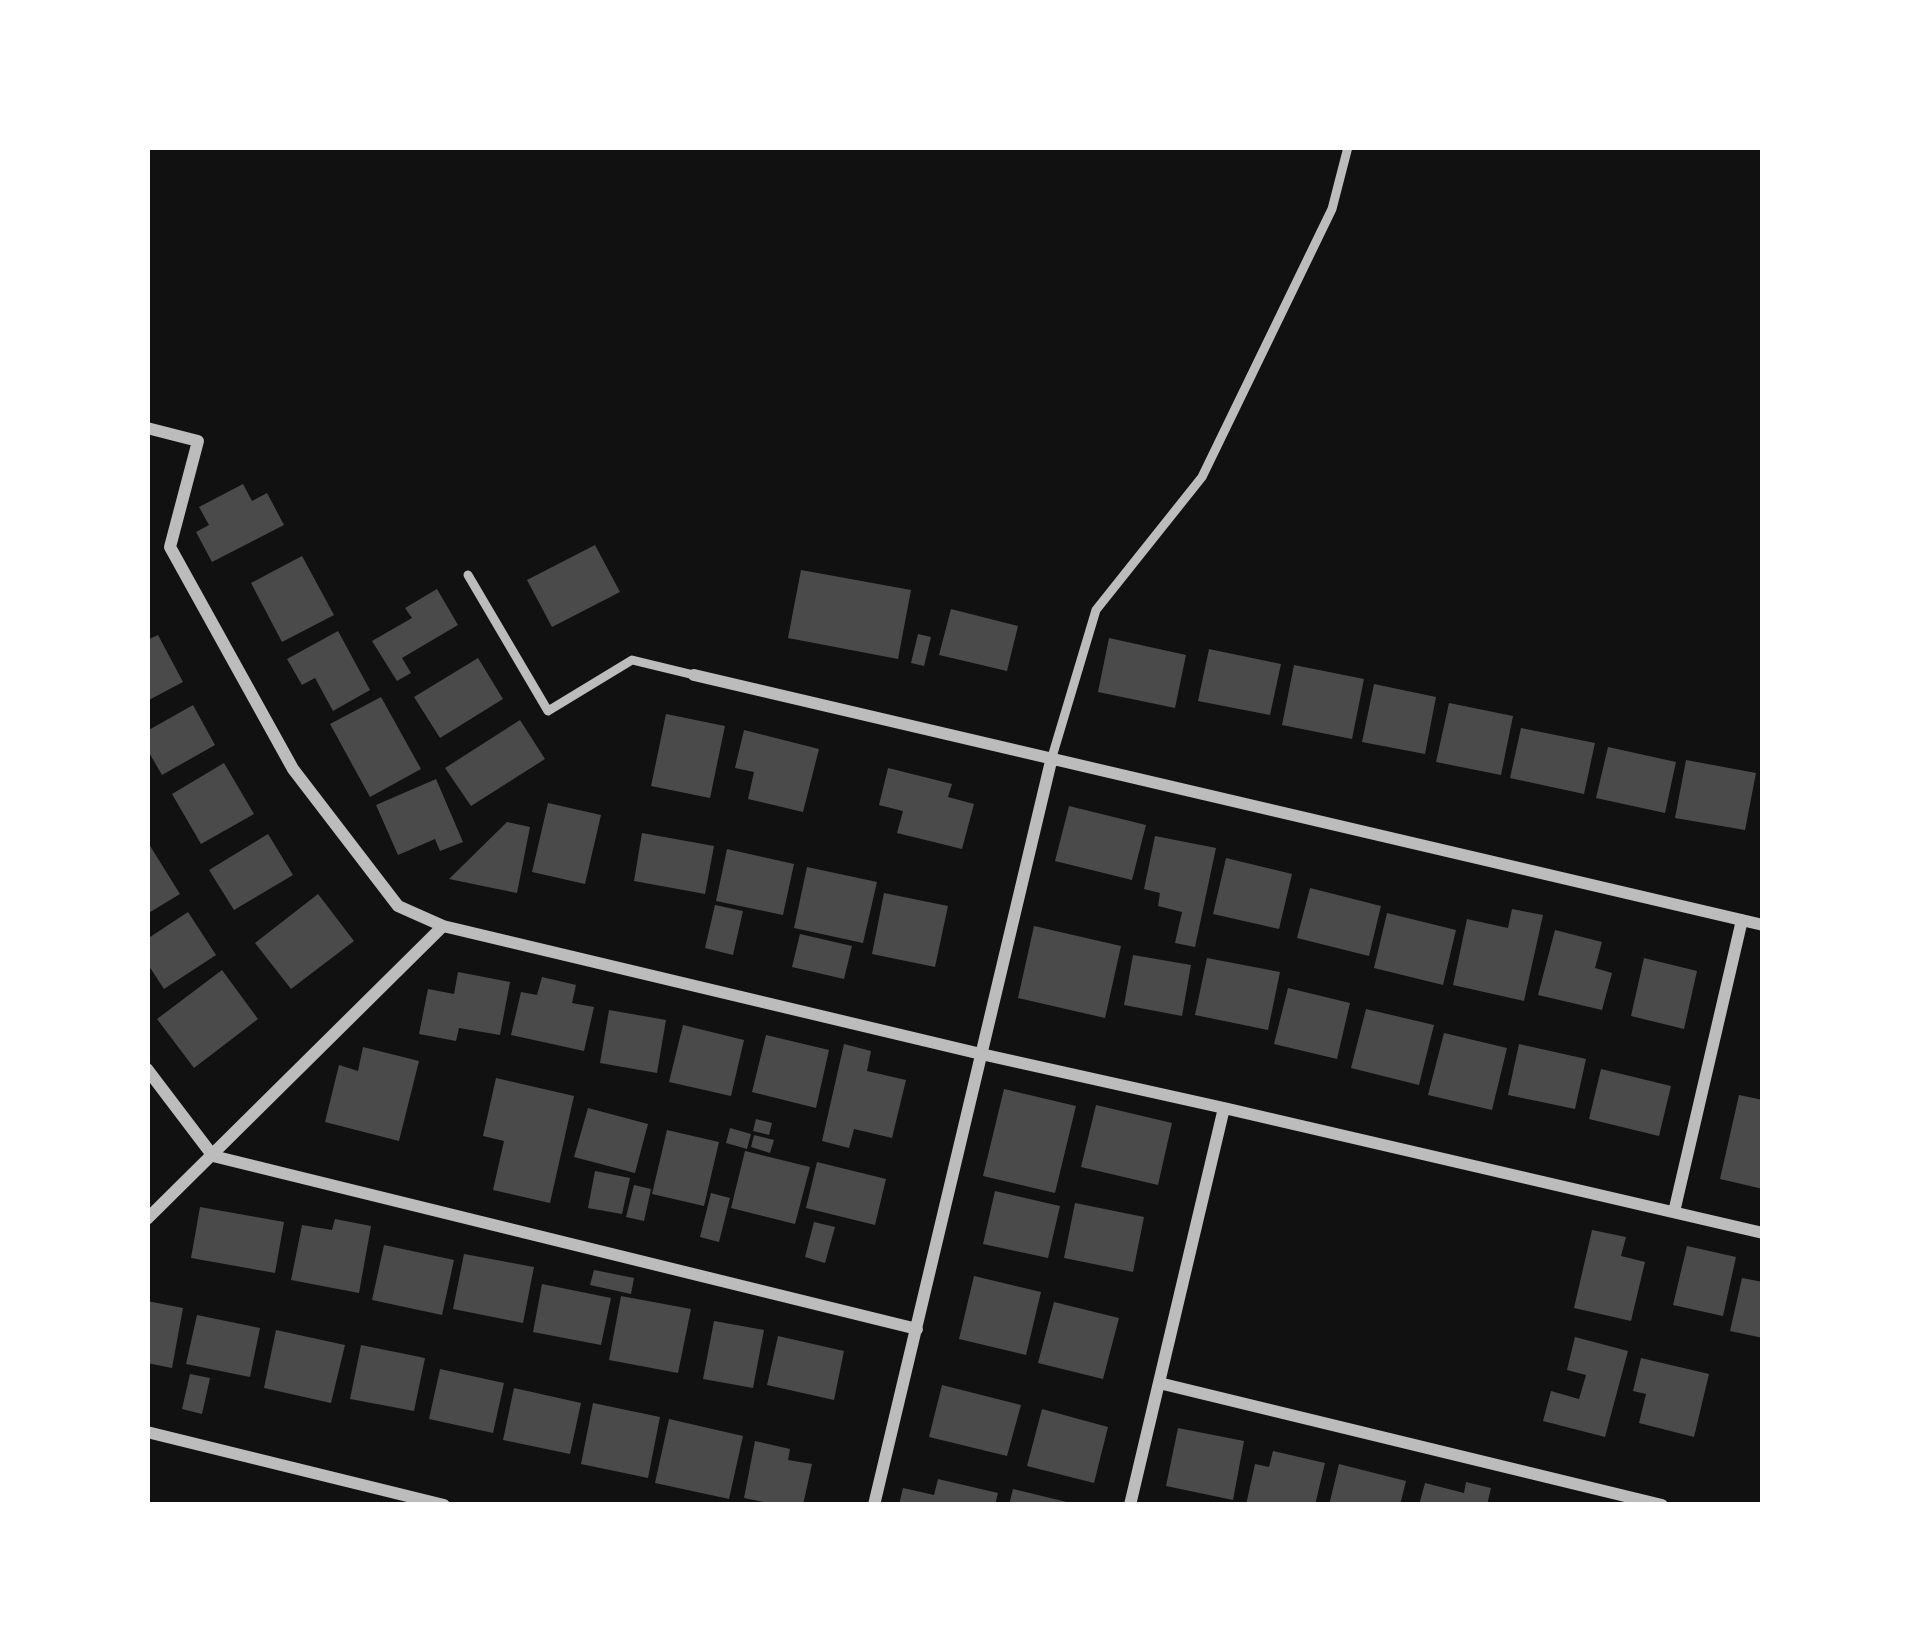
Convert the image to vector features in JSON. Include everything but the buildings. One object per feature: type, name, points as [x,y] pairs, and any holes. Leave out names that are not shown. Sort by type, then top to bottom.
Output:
[{"type":"street","points":[[147,428],[198,441],[170,547],[293,769],[398,906],[443,926],[1763,1233]]},
{"type":"street","points":[[694,674],[1763,925]]},
{"type":"street","points":[[874,1505],[1052,757]]},
{"type":"street","points":[[1674,1212],[1742,920]]},
{"type":"street","points":[[147,1219],[443,926]]},
{"type":"street","points":[[147,1069],[213,1156],[917,1329]]},
{"type":"street","points":[[1130,1505],[1224,1108]]},
{"type":"street","points":[[1159,1383],[1663,1505]]},
{"type":"street","points":[[147,1432],[444,1505]]},
{"type":"lane","points":[[1052,757],[1096,610],[1202,477],[1332,209],[1348,147]]},
{"type":"lane","points":[[468,575],[548,711],[632,660],[694,674]]}]
